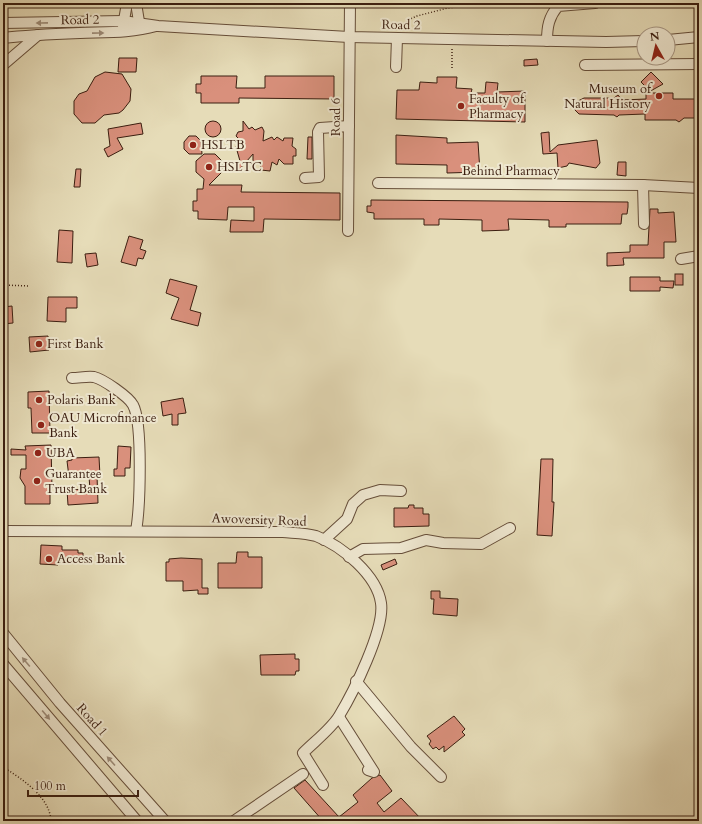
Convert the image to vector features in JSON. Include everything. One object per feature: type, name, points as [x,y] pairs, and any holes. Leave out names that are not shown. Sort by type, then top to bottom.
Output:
[{"type":"street","points":[[122,32],[127,3]]},
{"type":"street","points":[[136,3],[140,26]]},
{"type":"street","name":"Road 6","points":[[348,231],[350,3]]},
{"type":"street","points":[[547,41],[547,29],[550,16],[558,6],[595,3]]},
{"type":"street","name":"Road 2","points":[[3,23],[123,21],[140,26],[349,37],[547,41],[636,41]]},
{"type":"street","name":"Road 2","points":[[3,38],[38,34],[122,32],[140,26]]},
{"type":"street","points":[[3,65],[38,34]]},
{"type":"street","points":[[676,39],[699,37]]},
{"type":"street","points":[[396,67],[397,38]]},
{"type":"street","points":[[585,65],[699,64]]},
{"type":"street","points":[[305,178],[318,177],[318,132],[320,128],[348,126]]},
{"type":"street","name":"Behind Pharmacy","points":[[378,183],[643,185],[699,188]]},
{"type":"street","points":[[643,185],[644,224]]},
{"type":"street","points":[[681,259],[699,256]]},
{"type":"street","points":[[72,378],[94,377],[114,388],[133,404],[139,429],[139,510],[136,530]]},
{"type":"street","points":[[324,540],[347,519],[352,504],[363,495],[380,490],[401,491]]},
{"type":"street","points":[[349,557],[363,548],[401,548],[426,540],[443,543],[481,544],[510,528]]},
{"type":"street","name":"Awoversity Road","points":[[3,531],[136,530],[283,532],[315,536],[335,546],[349,557],[365,570],[378,592],[381,604],[381,616],[369,655],[339,717],[303,753],[323,785]]},
{"type":"street","name":"Road 1","points":[[3,633],[60,703],[165,821]]},
{"type":"street","points":[[5,669],[137,821]]},
{"type":"street","points":[[356,681],[411,747],[440,777]]},
{"type":"street","points":[[339,717],[374,772],[368,770]]},
{"type":"street","points":[[234,821],[303,774]]},
{"type":"path","points":[[397,38],[408,20],[417,16],[448,8],[489,3]]},
{"type":"path","points":[[452,39],[452,68]]},
{"type":"path","points":[[3,284],[29,286]]},
{"type":"path","points":[[3,767],[39,794],[51,812],[51,821]]},
{"type":"building","points":[[119,58],[137,58],[136,72],[118,72]]},
{"type":"building","points":[[537,59],[538,65],[524,66],[524,60]]},
{"type":"building","points":[[105,72],[122,74],[131,89],[130,101],[119,113],[104,115],[95,123],[82,123],[74,114],[74,101],[79,94],[87,91],[95,77]]},
{"type":"building","name":"Museum of Natural History","points":[[651,72],[663,84],[647,93],[673,93],[673,99],[699,99],[699,118],[684,118],[679,122],[676,120],[645,120],[645,114],[619,115],[617,117],[614,115],[579,114],[570,105],[584,98],[614,98],[618,95],[622,100],[646,99],[646,87],[641,82]]},
{"type":"building","points":[[201,76],[237,76],[236,88],[265,88],[265,76],[334,76],[334,99],[239,98],[239,103],[201,103],[201,93],[196,93],[196,84],[201,84]]},
{"type":"building","name":"Faculty of Pharmacy","points":[[437,77],[457,77],[456,88],[472,89],[471,93],[485,93],[486,82],[498,83],[497,92],[525,91],[525,122],[396,119],[397,90],[419,90],[420,82],[437,83]]},
{"type":"building","points":[[210,121],[216,121],[221,126],[219,135],[216,137],[210,137],[205,132],[205,126]]},
{"type":"building","points":[[243,121],[249,129],[252,127],[255,130],[262,127],[264,131],[263,141],[272,137],[274,140],[277,137],[283,141],[284,138],[293,138],[292,146],[296,149],[296,156],[293,156],[293,164],[284,164],[279,159],[277,165],[272,162],[270,171],[261,170],[260,162],[253,164],[253,154],[239,170],[236,165],[240,161],[236,147],[239,139],[236,136],[238,132],[243,131]]},
{"type":"building","points":[[141,123],[143,134],[117,138],[123,149],[108,157],[104,149],[110,146],[108,129]]},
{"type":"building","points":[[549,132],[550,152],[558,145],[597,140],[600,163],[596,168],[569,163],[567,166],[558,168],[557,153],[543,154],[541,133]]},
{"type":"building","points":[[396,135],[447,138],[447,143],[478,142],[480,172],[447,173],[447,165],[396,164]]},
{"type":"building","name":"HSLTB","points":[[189,136],[196,136],[201,141],[202,154],[189,154],[184,149],[184,142]]},
{"type":"building","points":[[308,137],[312,137],[312,159],[307,159]]},
{"type":"building","points":[[204,154],[215,154],[222,161],[222,172],[209,185],[242,185],[241,192],[340,193],[340,220],[264,219],[263,232],[230,232],[231,220],[254,221],[254,207],[228,207],[227,220],[198,219],[198,211],[193,211],[193,201],[197,201],[197,189],[203,189],[204,179],[196,172],[196,161]]},
{"type":"building","points":[[618,162],[626,162],[626,176],[617,175]]},
{"type":"building","points":[[76,169],[81,169],[80,187],[74,187]]},
{"type":"building","points":[[371,200],[628,202],[628,207],[627,214],[622,214],[621,224],[566,224],[566,227],[549,227],[549,220],[508,219],[509,230],[482,231],[482,220],[439,219],[439,225],[424,225],[424,219],[374,219],[374,213],[367,212],[367,206],[371,206]]},
{"type":"building","points":[[650,209],[658,209],[658,213],[674,212],[676,242],[664,242],[664,258],[623,258],[624,265],[607,266],[607,253],[630,252],[630,245],[648,245]]},
{"type":"building","points":[[59,230],[73,231],[72,263],[57,262]]},
{"type":"building","points":[[129,236],[143,240],[140,249],[146,251],[143,259],[138,258],[136,266],[121,262]]},
{"type":"building","points":[[96,253],[98,265],[87,267],[85,254]]},
{"type":"building","points":[[675,274],[683,274],[683,285],[675,285]]},
{"type":"building","points":[[630,277],[660,277],[660,281],[674,281],[673,288],[660,287],[660,291],[630,291]]},
{"type":"building","points":[[170,279],[197,286],[190,310],[201,313],[198,326],[171,319],[179,298],[166,293]]},
{"type":"building","points":[[48,297],[77,297],[77,308],[66,308],[66,322],[47,321]]},
{"type":"building","points":[[12,306],[13,323],[3,324],[3,307]]},
{"type":"building","name":"First Bank","points":[[48,336],[49,350],[30,352],[29,337]]},
{"type":"building","points":[[49,391],[50,433],[32,433],[31,408],[28,408],[28,392]]},
{"type":"building","points":[[183,398],[186,413],[178,414],[178,425],[172,425],[172,414],[163,416],[161,402]]},
{"type":"building","points":[[51,445],[52,488],[50,488],[50,504],[25,504],[25,486],[20,478],[21,469],[26,469],[26,455],[11,455],[11,449],[26,450],[25,446]]},
{"type":"building","points":[[118,446],[131,447],[130,468],[125,468],[125,476],[114,476],[114,469],[117,469]]},
{"type":"building","points":[[99,457],[100,476],[97,476],[98,503],[68,505],[67,490],[90,489],[89,477],[69,477],[67,461],[72,460],[72,458]]},
{"type":"building","points":[[541,459],[553,459],[552,502],[554,502],[552,536],[537,535]]},
{"type":"building","points":[[409,505],[414,505],[414,508],[423,508],[423,514],[429,514],[429,526],[394,527],[394,508],[408,508]]},
{"type":"building","points":[[41,545],[62,546],[62,550],[78,550],[78,553],[83,553],[83,562],[58,562],[58,565],[40,564]]},
{"type":"building","points":[[237,552],[248,552],[248,557],[262,557],[262,588],[218,588],[218,563],[236,563]]},
{"type":"building","points":[[169,559],[202,559],[202,588],[208,588],[208,594],[198,594],[198,590],[183,591],[183,581],[166,581],[166,562],[169,562]]},
{"type":"building","points":[[395,559],[397,564],[383,570],[381,565]]},
{"type":"building","points":[[431,591],[440,591],[440,598],[458,599],[457,616],[433,614],[434,599],[431,599]]},
{"type":"building","points":[[295,654],[295,659],[299,659],[299,671],[296,671],[295,675],[261,675],[260,655]]},
{"type":"building","points":[[454,716],[465,729],[462,732],[465,735],[444,752],[444,746],[439,750],[436,747],[433,749],[429,744],[431,741],[427,736]]},
{"type":"building","points":[[380,775],[392,791],[377,803],[384,812],[401,798],[423,821],[323,821],[294,788],[305,780],[339,817],[358,802],[353,795],[372,778]]},
{"type":"place","name":"Museum of Natural History","points":[[659,96]]},
{"type":"place","name":"Faculty of Pharmacy","points":[[461,106]]},
{"type":"place","name":"HSLTB","points":[[193,145]]},
{"type":"place","name":"HSLTC","points":[[209,167]]},
{"type":"place","name":"First Bank","points":[[39,344]]},
{"type":"place","name":"Polaris Bank","points":[[39,400]]},
{"type":"place","name":"OAU Microfinance Bank","points":[[41,425]]},
{"type":"place","name":"UBA","points":[[38,453]]},
{"type":"place","name":"Guarantee Trust Bank","points":[[37,481]]},
{"type":"place","name":"Access Bank","points":[[49,559]]}]
